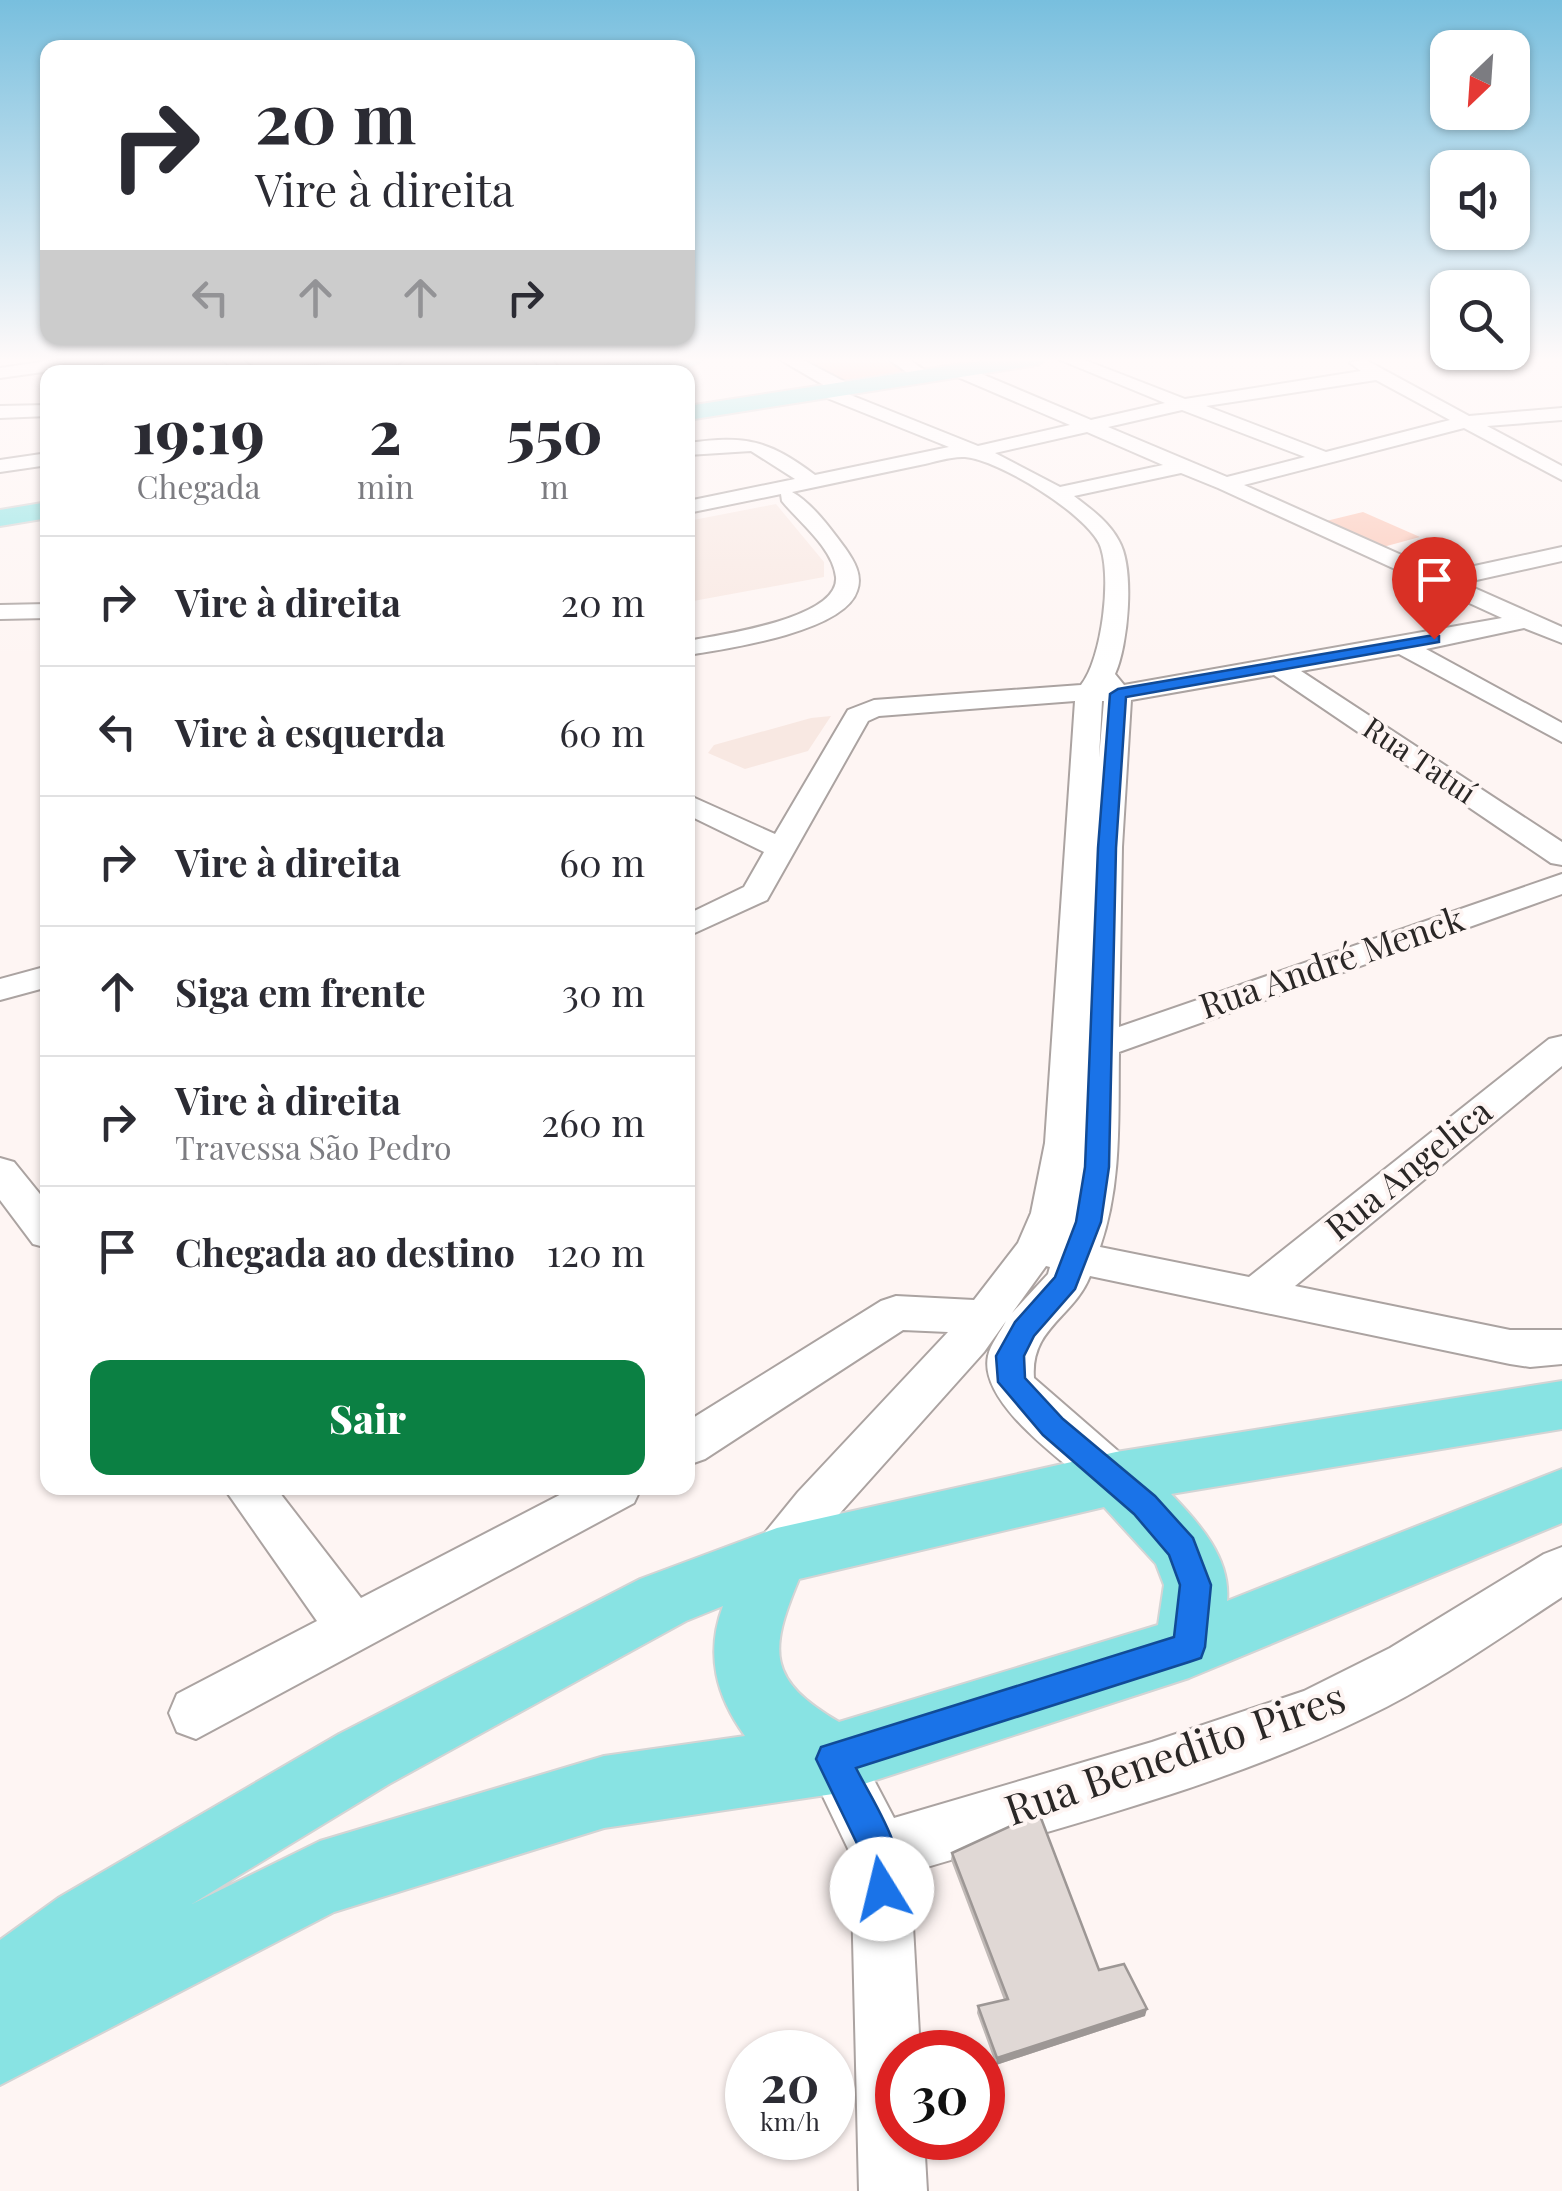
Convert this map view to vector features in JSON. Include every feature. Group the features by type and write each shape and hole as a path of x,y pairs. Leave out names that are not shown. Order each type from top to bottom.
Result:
{"main road":[{"path":"0,518 40,511"},
{"path":"0,1988 85,1925 364,1760 663,1600 777,1556 1116,1478 1560,1365"},
{"path":"1116,1478 1182,1548 1196,1585 1189,1647"},
{"path":"0,2044 320,1879 604,1792 834,1759 1189,1647 1562,1495"},
{"path":"777,1556 750,1616 743,1654 750,1684 770,1716 834,1759"}],"street":[{"path":"0,466 33,461"},
{"path":"784,461 814,483"},
{"path":"695,505 919,461"},
{"path":"777,1556 814,1507 915,1401 985,1318 1049,1266 1088,1222 1097,1167 1087,1043 1107,848 1103,688 1115,626 1111,544 1096,521 1060,492 991,461"},
{"path":"1172,461 1562,636"},
{"path":"1226,484 1312,461"},
{"path":"1538,461 1562,474"},
{"path":"1060,492 1184,466"},
{"path":"695,646 810,619 843,598 850,585 848,574 790,497"},
{"path":"1444,580 1562,554"},
{"path":"1537,560 1562,572"},
{"path":"0,612 40,611"},
{"path":"695,922 756,892 857,716 874,708 1103,688 1277,666 1403,646 1528,620"},
{"path":"1403,646 1562,734"},
{"name":"Rua Tatuí","path":"1277,666 1562,856"},
{"path":"695,807 782,849"},
{"name":"Rua André Menck","path":"1087,1043 1562,883"},
{"path":"0,990 40,978"},
{"name":"Rua Angelica","path":"1256,1294 1562,1048"},
{"path":"0,1172 40,1223"},
{"path":"1049,1266 1256,1294 1510,1347 1560,1365"},
{"path":"1049,1266 1010,1356 1012,1382 1053,1427 1116,1478"},
{"path":"695,1441 896,1313 985,1318"},
{"path":"253,1495 353,1629"},
{"path":"196,1714 604,1495"},
{"name":"Rua Benedito Pires","path":"880,1852 1315,1713 1403,1668 1562,1570"},
{"path":"834,1759 880,1852 893,2118 892,2191"}],"shaded area":[{"path":"776,504 824,562 824,577 695,601 695,520"},
{"path":"1363,512 1420,537 1383,547 1326,521"},
{"path":"831,716 808,751 745,769 708,753 714,745"}],"building":[{"path":"1039,1813 1099,1970 1124,1964 1147,2009 1005,2055 1005,2030 987,2030 978,2006 1008,1999 952,1853"}],"route":[{"path":"882,1889 880,1852 834,1759 1189,1647 1196,1585 1182,1548 1116,1478 1024,1399 1012,1382 1010,1356 1024,1329 1066,1282 1088,1222 1097,1167 1107,848 1118,694 1434,639"}]}
